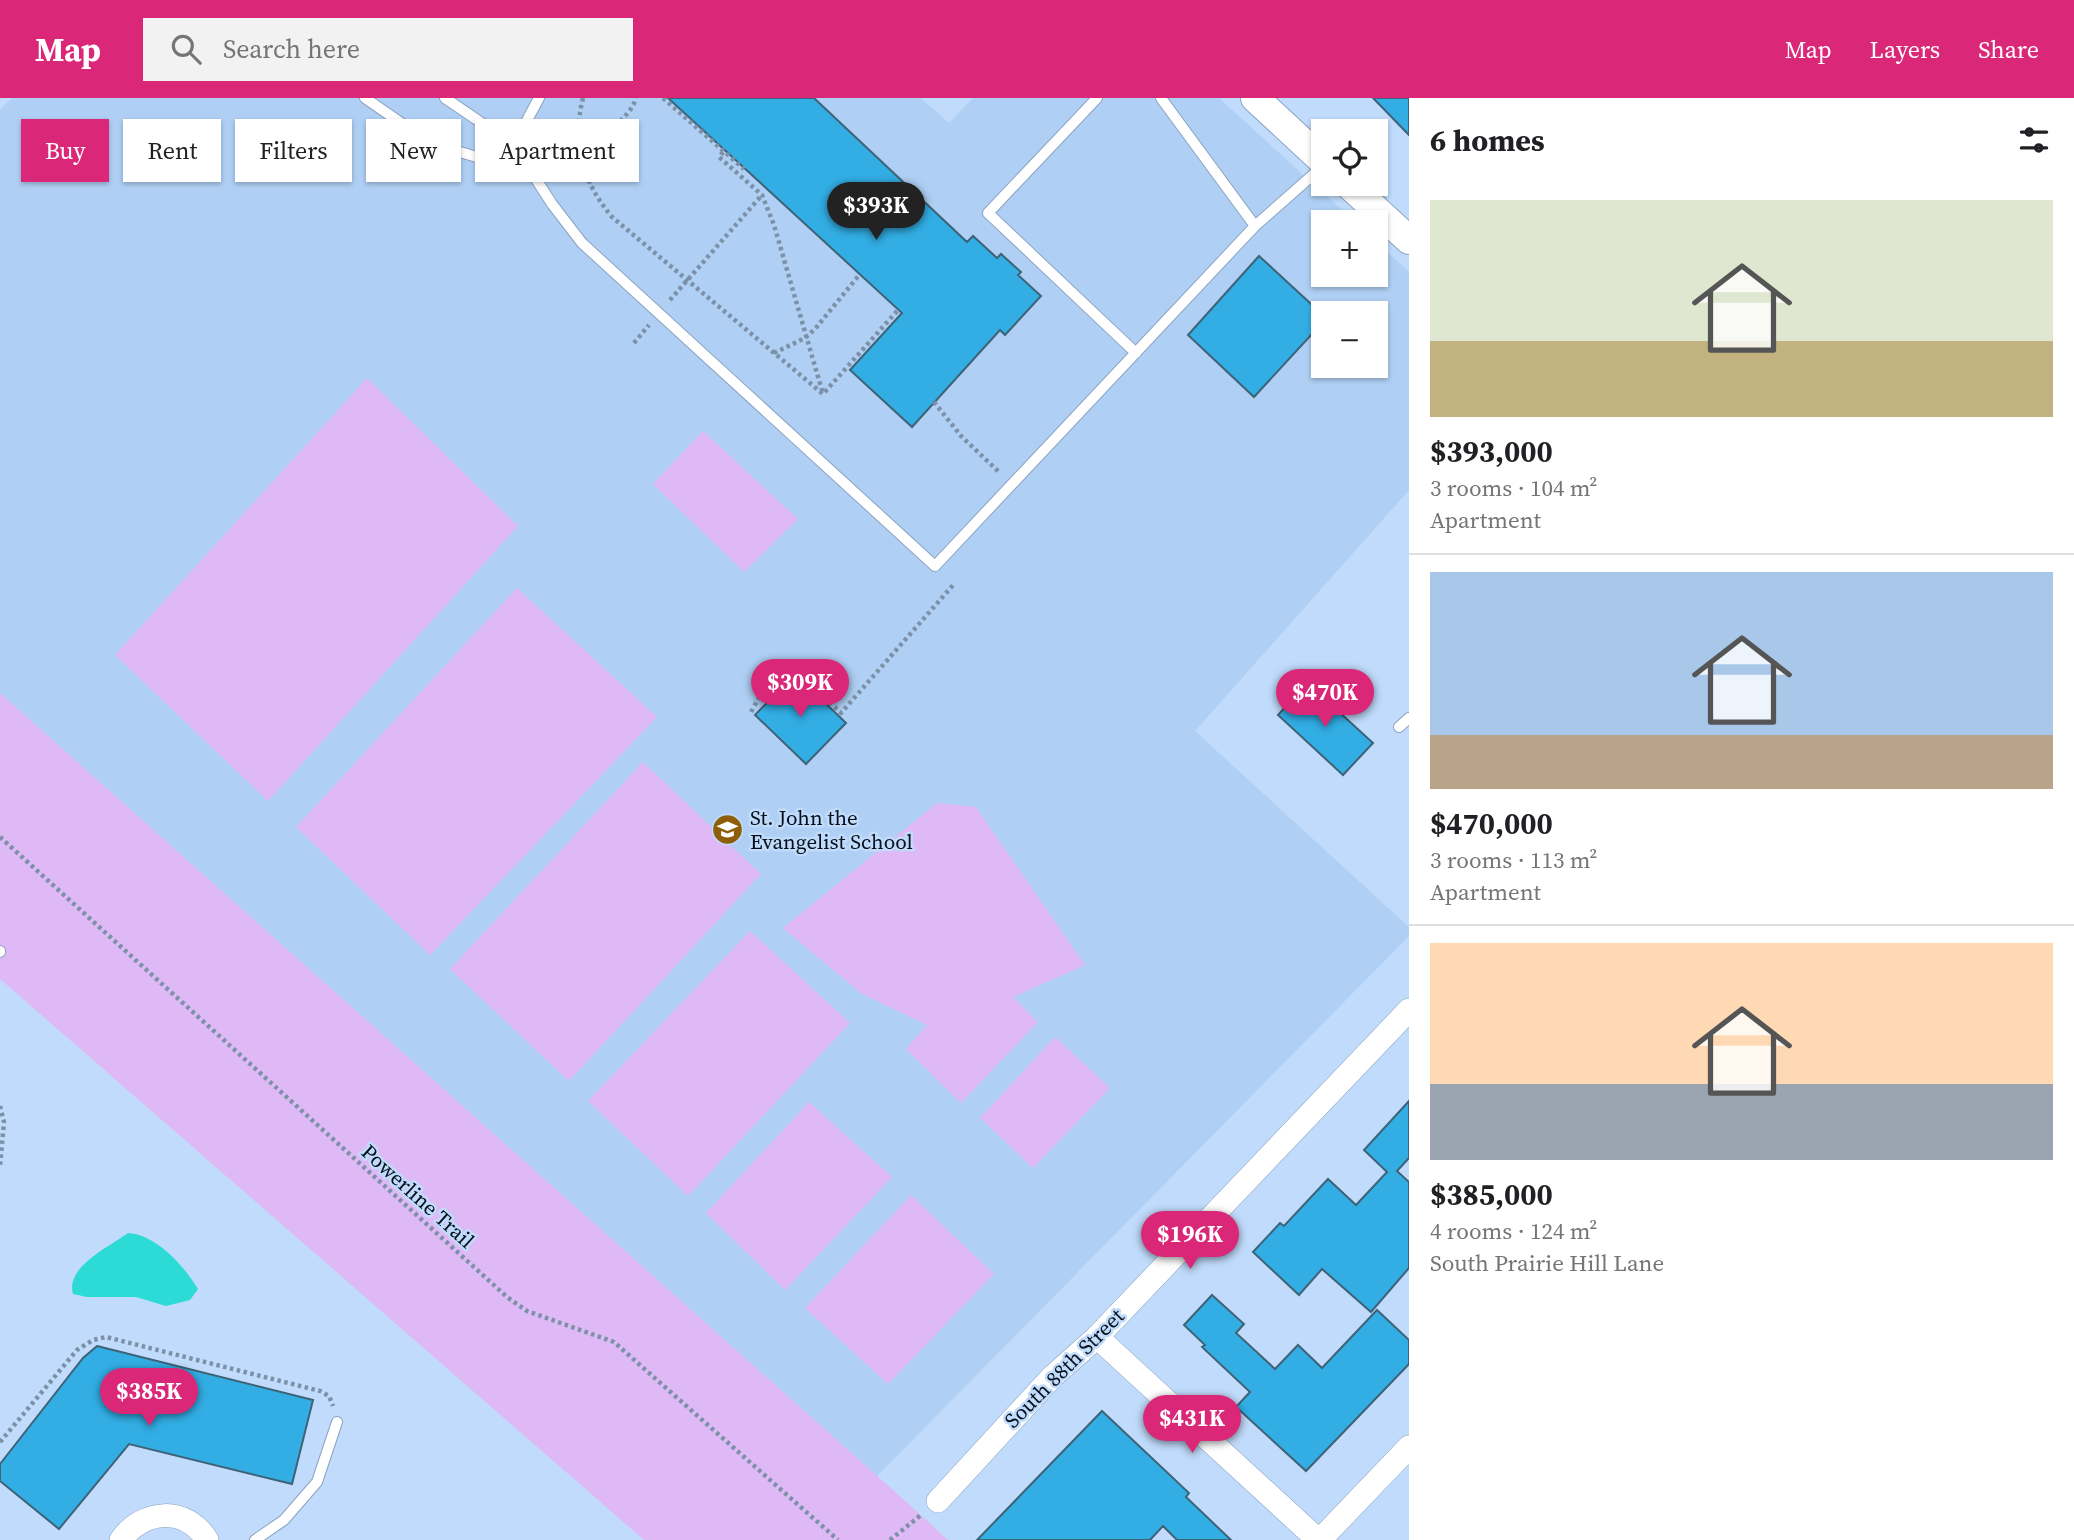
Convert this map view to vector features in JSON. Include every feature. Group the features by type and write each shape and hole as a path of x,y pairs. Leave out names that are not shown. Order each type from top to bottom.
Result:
{"street":[{"path":"1255,98 1311,150"},
{"path":"1361,196 1409,240"},
{"name":"South 88th Street","path":"938,1501 1052,1377 1097,1337 1409,1010"},
{"path":"1097,1337 1319,1540 1409,1447"},
{"path":"121,1540 142,1520 158,1515 189,1521 207,1540"}],"lane":[{"path":"365,98 430,143 475,156"},
{"path":"445,98 476,119"},
{"path":"528,119 539,98"},
{"path":"1097,98 988,213 1136,353"},
{"path":"1161,98 1255,226"},
{"path":"538,182 582,243 935,566 1255,226 1311,177"},
{"path":"1399,727 1409,718"},
{"path":"255,1540 284,1520 317,1482 337,1422"}],"path":[{"path":"583,98 578,118 583,170 594,194 612,217 823,394"},
{"path":"589,183 601,147 611,131 634,106 636,98"},
{"path":"663,98 744,169"},
{"path":"723,152 719,157 762,195 774,225 823,394"},
{"path":"687,280 762,195"},
{"path":"774,353 805,338 860,274"},
{"path":"823,394 898,310"},
{"path":"934,402 961,436 1012,484"},
{"path":"751,712 768,680 779,672 793,670 841,713 954,584"},
{"name":"Powerline Trail","path":"0,837 507,1297 527,1311 614,1342 838,1540"},
{"path":"0,1106 4,1122 0,1166"},
{"path":"0,1442 77,1350 93,1340 106,1337 320,1391 333,1402 337,1422"},
{"path":"890,1540 938,1501"}],"shaded area":[{"name":"St. John the Evangelist School","path":"12,98 921,98 949,123 973,98 1219,98 1311,182 1311,196 1326,196 1342,210 1311,210 1311,287 1388,287 1388,252 1409,272 1409,490 1195,731 1409,927 1409,936 877,1476 0,693 0,110"},
{"path":"367,378 518,526 268,801 115,655"},
{"path":"703,431 798,519 744,572 653,484"},
{"path":"517,588 657,717 430,955 296,827"},
{"path":"0,693 948,1540 644,1540 0,979"},
{"path":"643,762 761,874 569,1081 450,969"},
{"path":"937,803 976,807 1085,965 1013,997 1038,1022 961,1103 906,1049 927,1025 862,994 783,928"},
{"path":"750,931 850,1023 688,1196 588,1101"},
{"path":"1055,1037 1110,1088 1033,1168 980,1118"},
{"path":"809,1102 892,1177 785,1290 706,1213"},
{"path":"911,1195 994,1274 888,1384 805,1308"},
{"path":"128,1233 149,1239 169,1253 198,1289 190,1300 166,1306 136,1297 87,1297 73,1294 72,1284 82,1267 100,1251"}],"building":[{"path":"668,98 814,98 967,242 973,236 997,258 1001,254 1021,272 1018,275 1041,296 1005,335 1000,330 912,427 850,370 902,313"},
{"path":"1373,98 1409,98 1409,135"},
{"path":"1259,256 1311,304 1311,335 1254,397 1188,335"},
{"path":"795,674 846,723 806,764 755,715"},
{"path":"1305,685 1313,692 1315,690 1373,743 1343,775 1278,715"},
{"path":"1409,1101 1409,1158 1397,1171 1409,1182 1409,1268 1371,1312 1322,1269 1299,1295 1253,1252 1280,1223 1284,1226 1328,1179 1356,1205 1387,1172 1364,1150"},
{"path":"1212,1295 1244,1324 1236,1333 1275,1369 1298,1345 1322,1368 1377,1310 1409,1340 1409,1364 1306,1471 1236,1407 1250,1392 1202,1347 1205,1345 1184,1325"},
{"path":"97,1346 313,1400 292,1484 129,1444 59,1529 0,1481 0,1464 83,1358"},
{"path":"1102,1411 1189,1493 1186,1497 1231,1540 1177,1540 1163,1526 1150,1540 977,1540"}],"place":[{"name":"St. John the Evangelist School","path":"727,829"}]}
